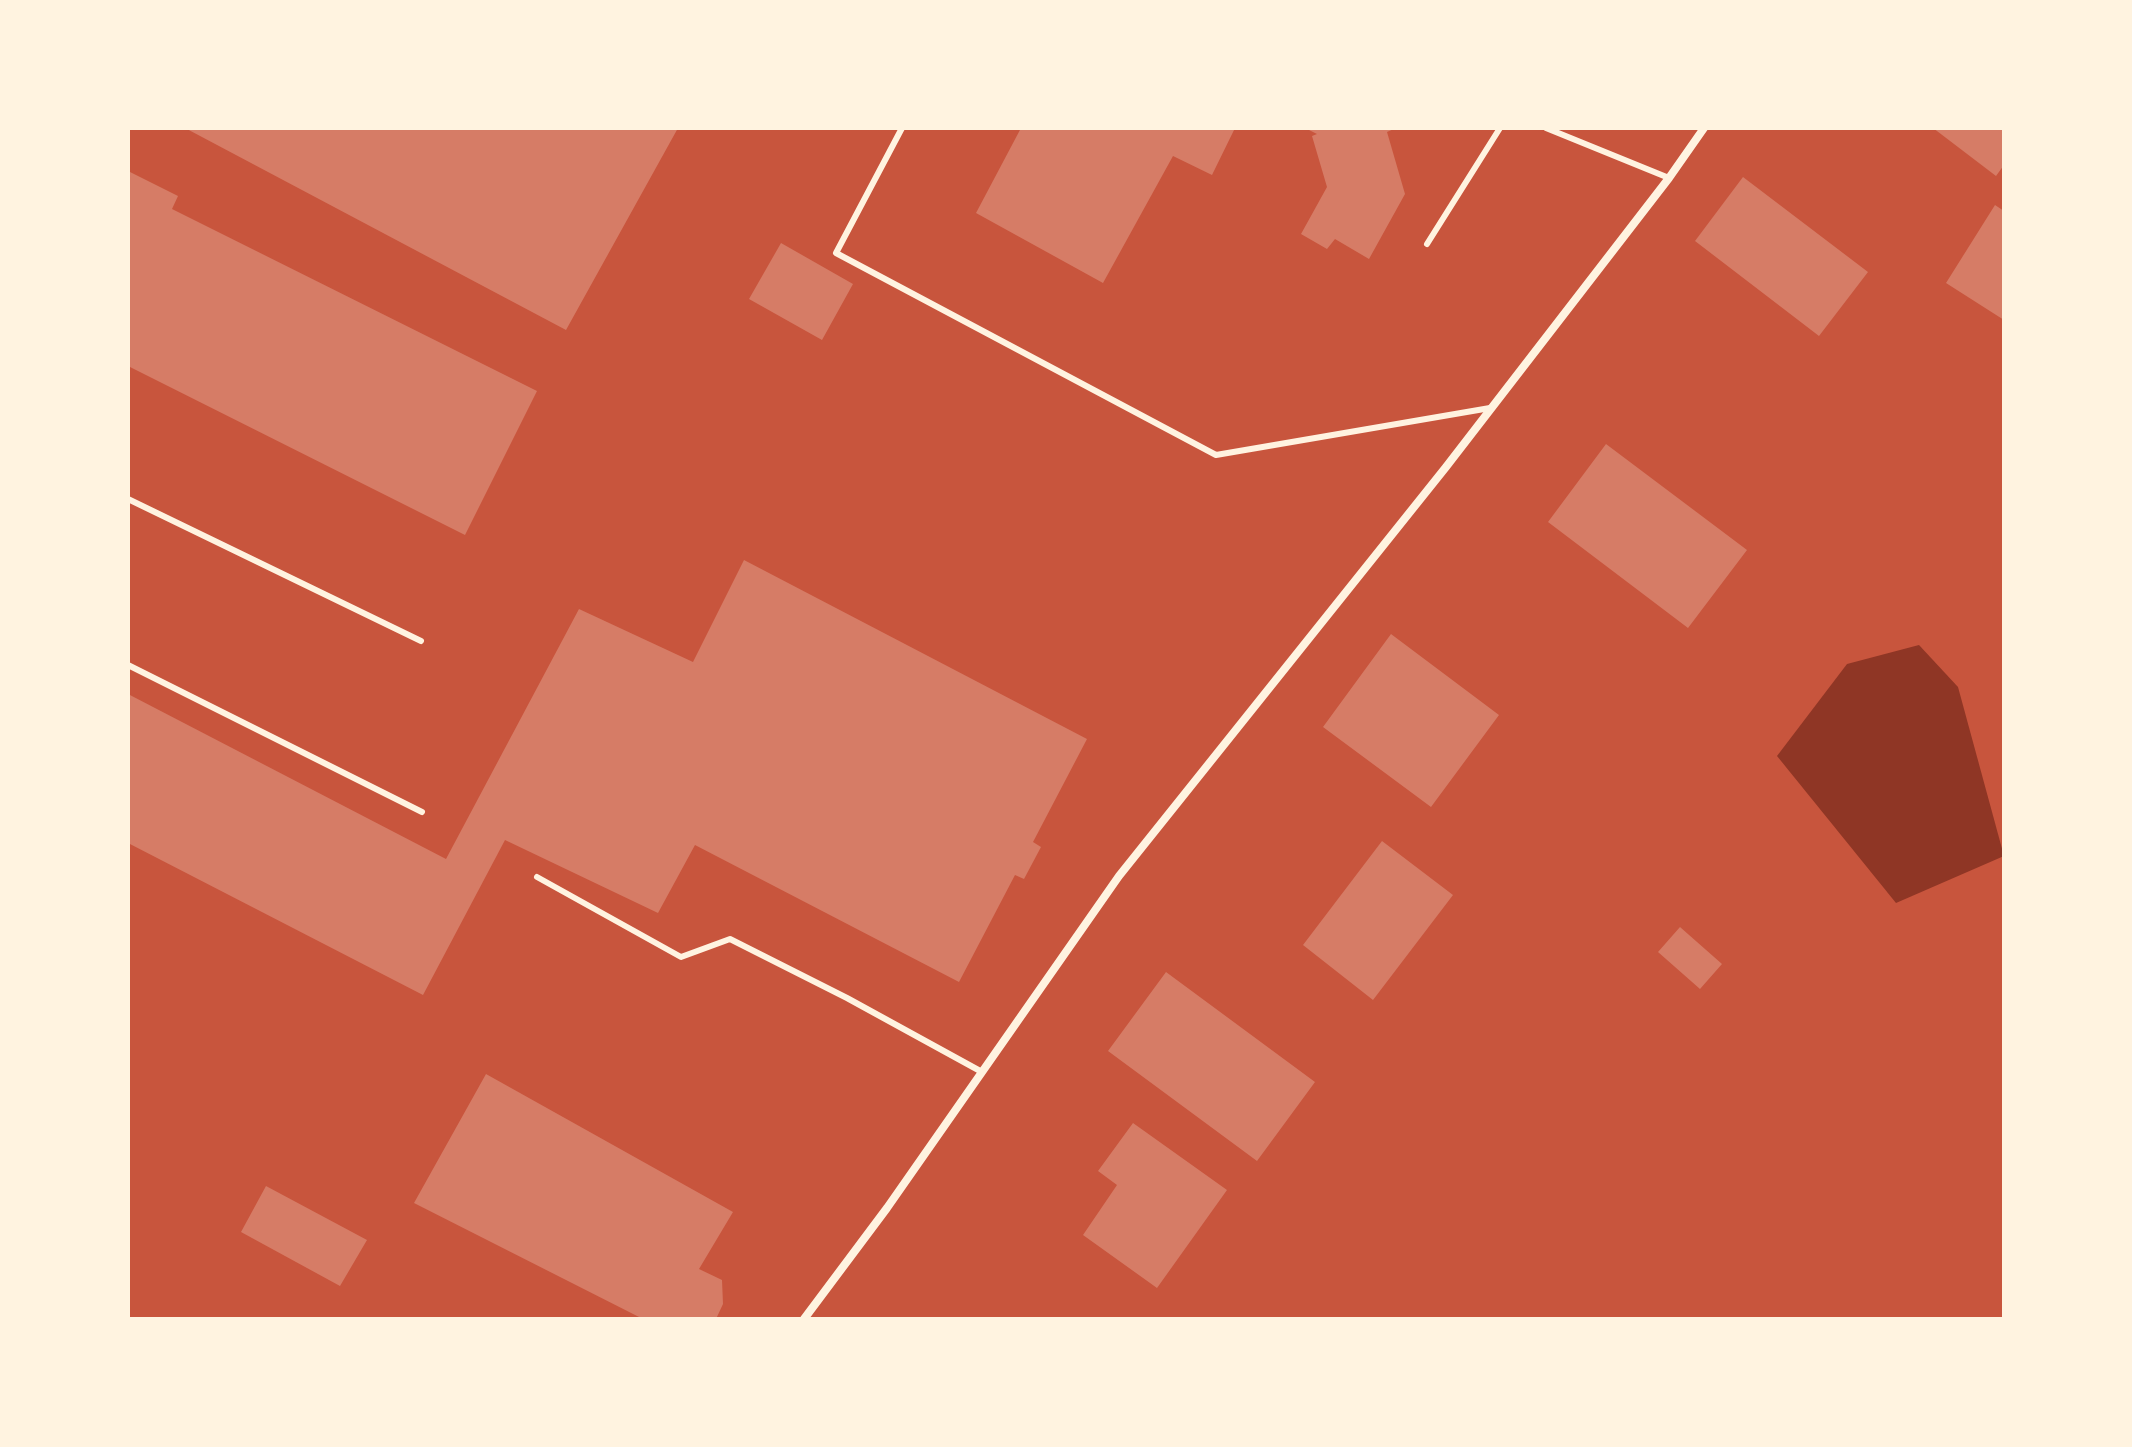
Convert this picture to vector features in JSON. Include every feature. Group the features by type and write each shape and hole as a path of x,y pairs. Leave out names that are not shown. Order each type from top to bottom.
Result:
{"street":[{"path":"804,1319 887,1208 1119,876 1446,467 1669,178 1704,128"}],"lane":[{"path":"902,128 836,253 1216,455 1490,408"},
{"path":"1427,244 1500,128"},
{"path":"1546,128 1669,178"},
{"path":"128,499 421,641"},
{"path":"128,665 422,812"},
{"path":"537,877 681,957 730,939 847,998 982,1072"}],"shaded area":[{"path":"1919,645 1958,687 2004,856 1896,903 1777,756 1847,664"}],"building":[{"path":"185,128 678,128 566,330"},
{"path":"1021,128 1235,128 1212,175 1173,156 1103,283 976,213"},
{"path":"1305,128 1396,128 1387,132 1405,194 1369,259 1335,239 1327,249 1301,234 1327,187 1312,136 1317,134"},
{"path":"1933,128 2004,128 2004,165 1996,176"},
{"path":"128,171 178,196 172,209 537,391 465,535 128,366"},
{"path":"1743,177 1868,272 1819,336 1695,241"},
{"path":"1995,205 2004,211 2004,320 1946,283"},
{"path":"781,243 853,284 822,340 749,299"},
{"path":"1606,444 1747,550 1688,628 1548,522"},
{"path":"744,560 1087,739 1033,842 1041,847 1024,879 1015,875 959,982 695,845 658,913 505,840 423,995 128,843 128,694 446,859 579,609 693,662"},
{"path":"1391,634 1499,715 1431,807 1323,727"},
{"path":"1382,841 1453,895 1373,1000 1303,945"},
{"path":"1680,927 1722,964 1700,989 1658,952"},
{"path":"1166,972 1315,1082 1257,1161 1108,1051"},
{"path":"486,1074 733,1212 699,1269 722,1280 723,1304 716,1319 643,1319 414,1203"},
{"path":"1133,1123 1227,1190 1157,1288 1083,1235 1117,1185 1098,1171"},
{"path":"266,1186 367,1240 340,1286 241,1232"}]}
